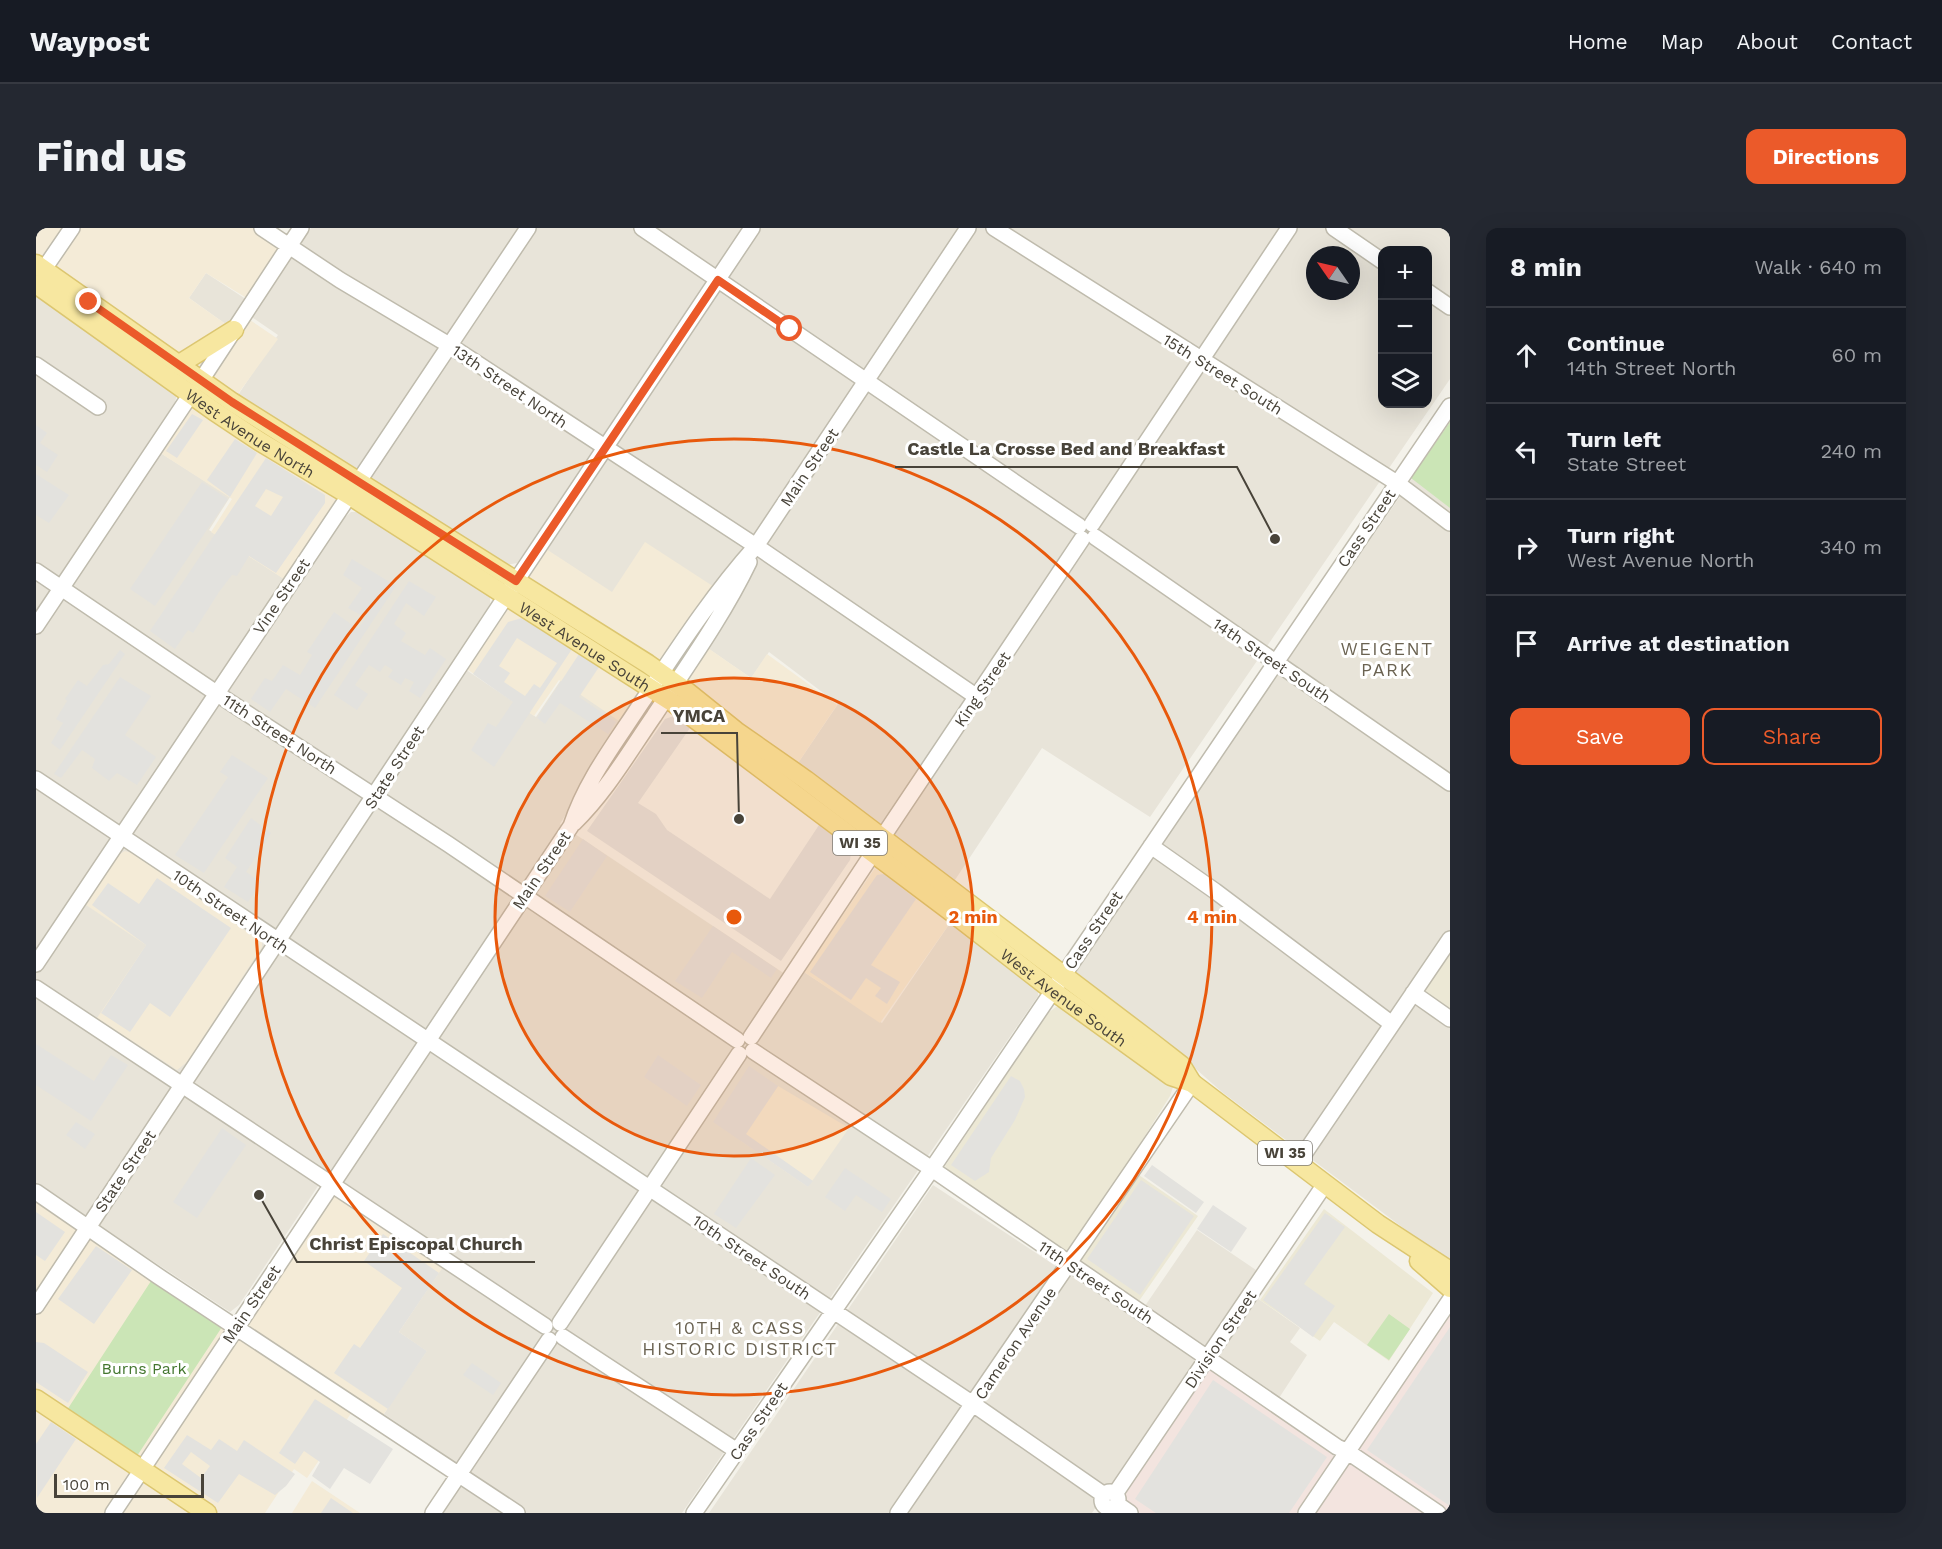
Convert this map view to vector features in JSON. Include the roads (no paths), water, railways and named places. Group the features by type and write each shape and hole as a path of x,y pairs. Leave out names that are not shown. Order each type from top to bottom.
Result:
{"main road":[{"name":"West Avenue North","path":"39,272 178,365 196,388"},
{"name":"West Avenue North","path":"39,272 196,388 663,686"},
{"path":"178,365 234,330"},
{"name":"West Avenue South","path":"663,686 878,845 1063,975 1181,1065 1192,1083"},
{"name":"West Avenue South","path":"878,845 1052,990 1171,1076 1192,1083 1378,1224 1450,1288"},
{"name":"West Avenue South","path":"1378,1224 1450,1271"},
{"path":"36,1399 207,1513"}],"street":[{"path":"39,272 72,228"},
{"name":"13th Street North","path":"262,228 340,280 449,345 756,546 977,697"},
{"path":"36,626 301,228"},
{"name":"Vine Street","path":"36,964 528,228"},
{"name":"14th Street South","path":"642,228 1450,783"},
{"name":"State Street","path":"36,1306 752,228"},
{"name":"Main Street","path":"112,1513 571,826 597,798 663,686 739,582 756,546 968,228"},
{"name":"15th Street South","path":"994,228 1397,483 1450,523"},
{"name":"King Street","path":"433,1513 1289,228"},
{"path":"1334,228 1378,258"},
{"path":"1432,295 1450,307"},
{"path":"36,366 98,407"},
{"name":"Cass Street","path":"694,1513 932,1169 1450,406"},
{"name":"11th Street North","path":"36,571 524,896"},
{"name":"10th Street North","path":"36,779 276,942 428,1040"},
{"path":"1151,846 1215,891 1392,1024"},
{"name":"11th Street South","path":"524,896 932,1169 1337,1447 1348,1452 1438,1513"},
{"path":"1298,1163 1450,939"},
{"path":"36,988 737,1451"},
{"path":"1413,993 1450,1019"},
{"name":"10th Street South","path":"428,1040 973,1404 1109,1503 1130,1513"},
{"name":"Cameron Avenue","path":"898,1513 1192,1083"},
{"name":"Division Street","path":"1109,1503 1326,1184"},
{"path":"36,1192 158,1276 517,1513"},
{"path":"1306,1513 1450,1300"}],"place":[{"name":"Castle La Crosse Bed and Breakfast","path":"1275,539"},
{"name":"YMCA","path":"739,819"},
{"name":"Christ Episcopal Church","path":"259,1195"}],"district":[{"name":"WEIGENT PARK","path":"1387,659"},
{"name":"10TH & CASS HISTORIC DISTRICT","path":"740,1338"}],"park label":[{"name":"Burns Park","path":"144,1368"}]}
